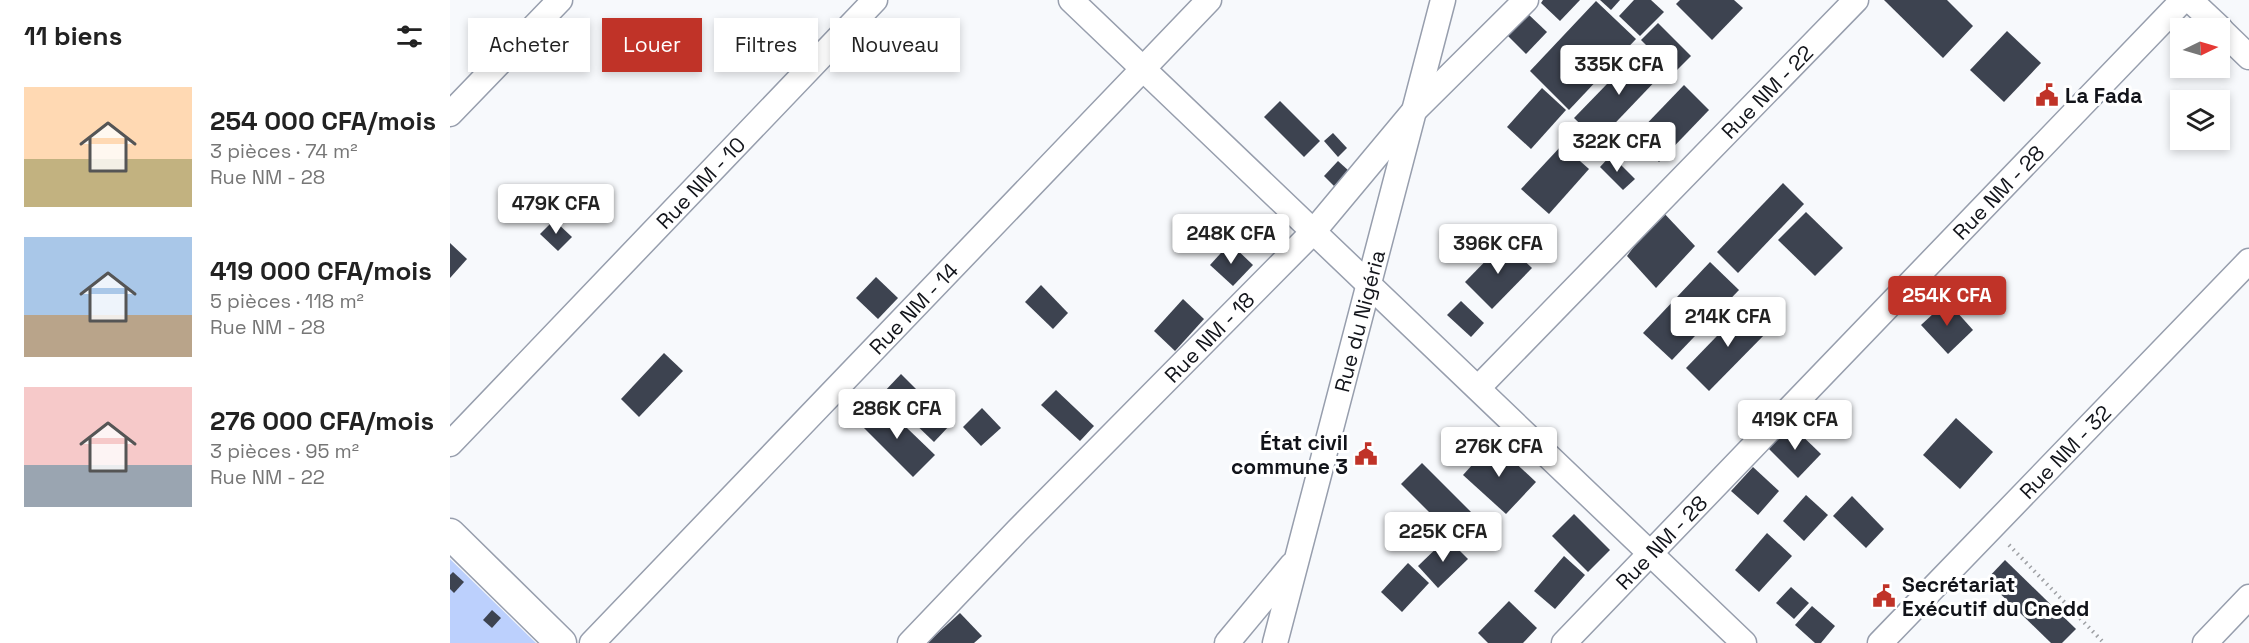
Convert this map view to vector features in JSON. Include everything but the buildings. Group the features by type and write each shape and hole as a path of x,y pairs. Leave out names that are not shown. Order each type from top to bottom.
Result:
{"street":[{"path":"450,114 560,0"},
{"name":"Rue NM - 10","path":"450,444 876,0"},
{"path":"1071,0 1744,643"},
{"name":"Rue NM - 14","path":"592,643 1209,0"},
{"name":"Rue du Nigéria","path":"1275,643 1443,0"},
{"name":"Rue NM - 18","path":"910,643 1017,531 1313,232 1414,111 1526,0"},
{"name":"Rue NM - 22","path":"1478,388 1856,0"},
{"name":"Rue NM - 28","path":"1564,643 2183,0"},
{"path":"2190,0 2209,18"},
{"path":"2230,39 2249,57"},
{"name":"Rue NM - 32","path":"1880,643 2249,261"},
{"path":"450,534 561,643"},
{"path":"1227,643 1297,558"},
{"path":"2205,643 2249,597"}],"path":[{"path":"1992,527 2104,643"}],"shaded area":[{"path":"450,559 536,643 450,643"}],"place":[{"name":"La Fada","path":"2047,95"},
{"name":"État civil commune 3","path":"1366,454"},
{"name":"Secrétariat Exécutif du Cnedd","path":"1884,596"}]}
